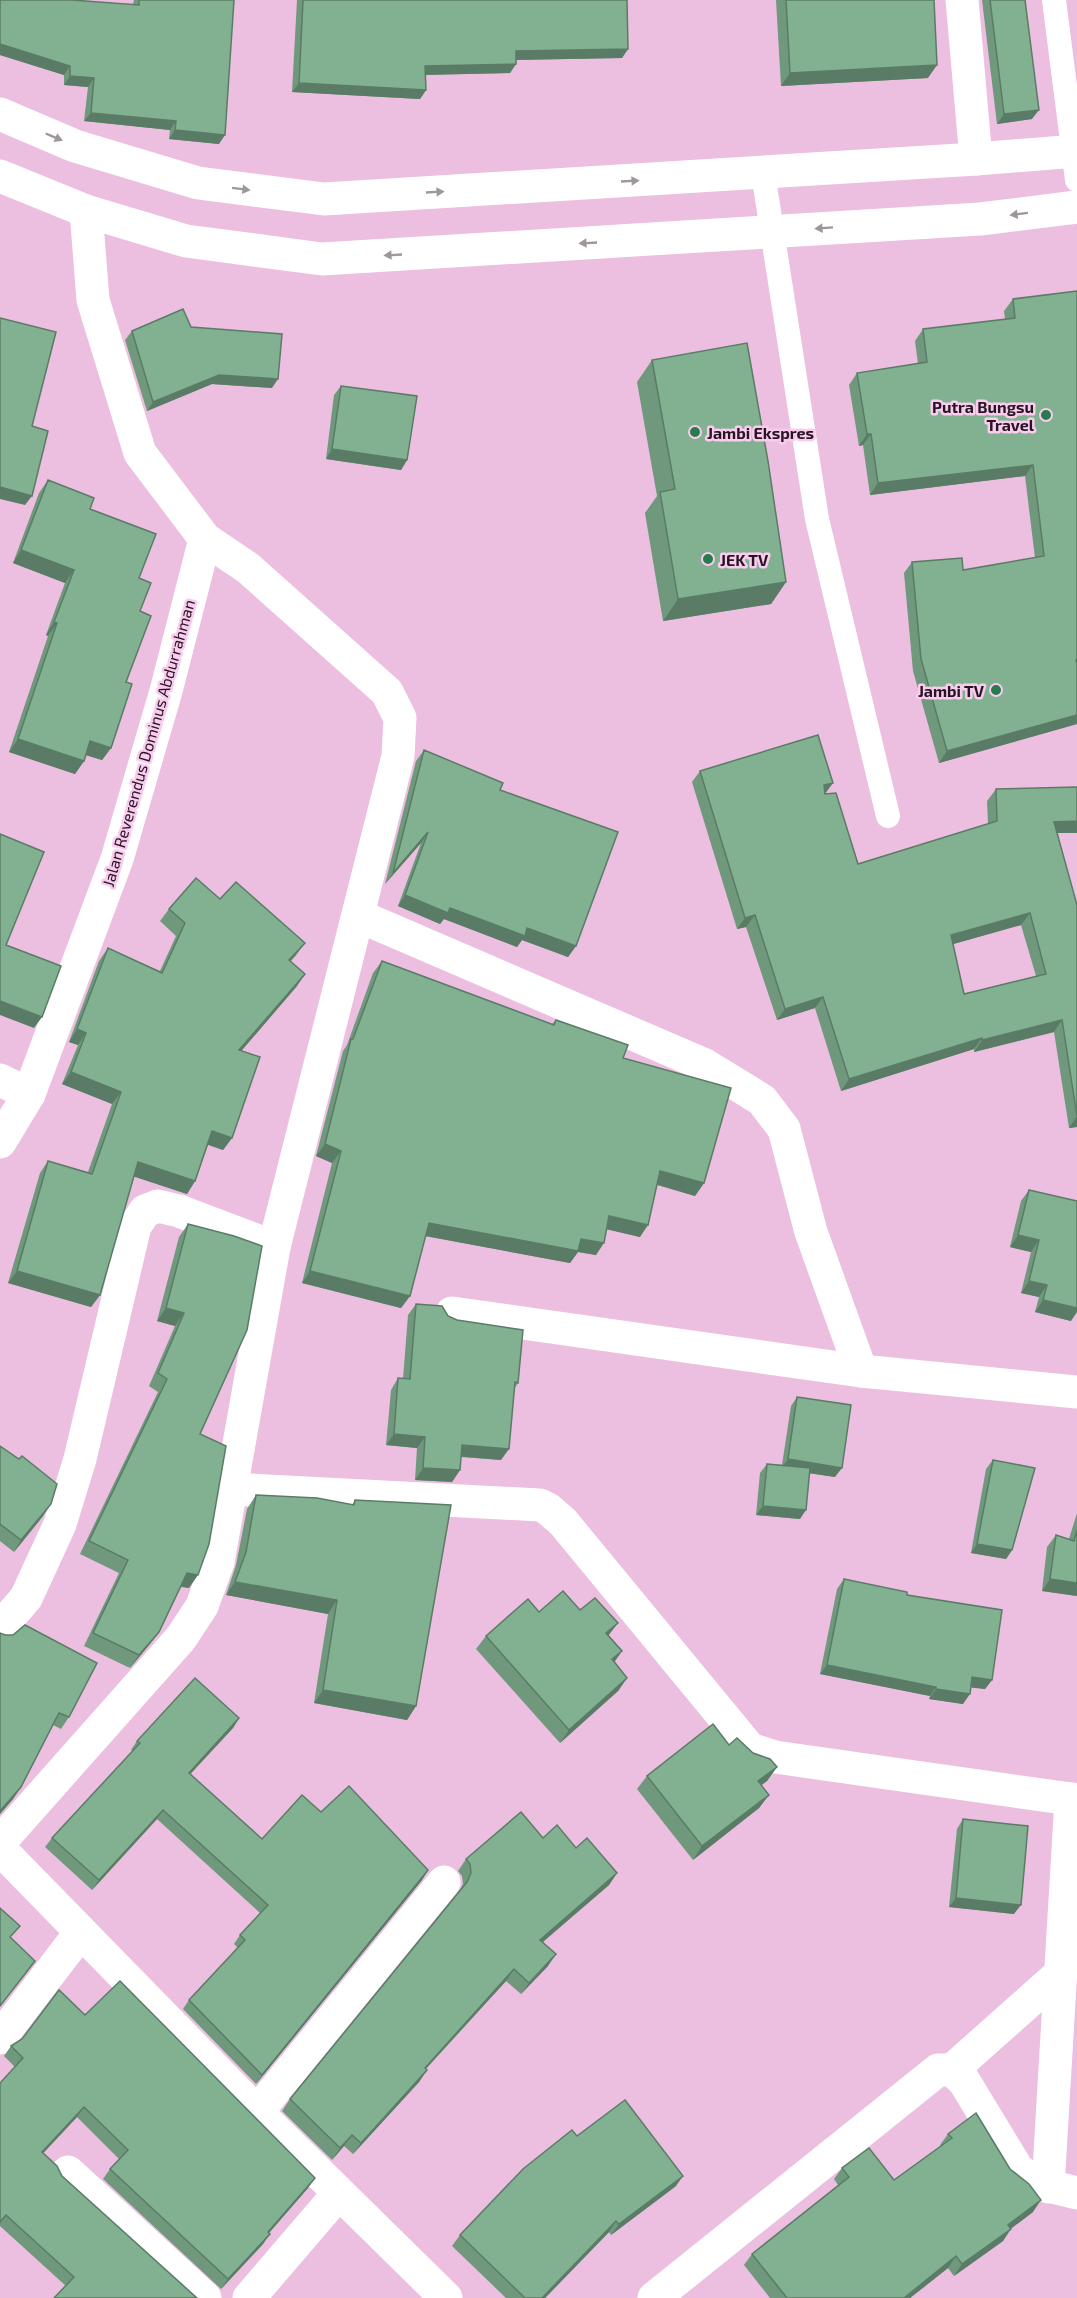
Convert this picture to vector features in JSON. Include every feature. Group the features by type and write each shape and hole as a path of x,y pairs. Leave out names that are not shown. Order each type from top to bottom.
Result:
{"street":[{"path":"962,0 975,159"},
{"path":"0,114 75,146 198,183 324,199 975,159 1076,161"},
{"path":"0,176 86,211 186,242 322,259 980,219 1077,207"},
{"path":"0,1842 181,1638 202,1606 218,1562 274,1247 398,756 399,718 387,692 248,568 206,539 140,453 93,300 86,211"},
{"name":"Jalan Reverendus Dominus Abdurrahman","path":"0,1142 29,1094 117,859 166,691 206,539"},
{"path":"358,916 694,1060 762,1100 784,1129 811,1232 861,1371"},
{"path":"0,1080 29,1094"},
{"path":"0,1628 26,1598 60,1524 80,1459 135,1226 145,1211 158,1206 179,1211 274,1247"},
{"path":"452,1313 861,1371 1077,1392"},
{"path":"231,1489 540,1506 548,1509 563,1522 750,1749 775,1757 1074,1800 1061,1973 1062,2190 1036,2183 1018,2170 964,2081 952,2070"},
{"path":"0,1849 257,2112 446,2298"},
{"path":"257,2112 444,1882"},
{"path":"0,2038 81,1932"},
{"path":"654,2298 921,2083 938,2070 952,2070 1061,1973"},
{"path":"68,2172 205,2298"},
{"path":"249,2298 339,2193"}],"lane":[{"path":"1054,0 1076,161"},
{"path":"763,173 770,232 817,519 888,816"}],"building":[{"path":"0,0 72,0 139,5 139,0 234,0 225,135 175,130 176,121 91,113 94,78 70,76 70,66 0,44"},
{"path":"303,0 627,0 628,49 516,51 516,64 425,66 426,90 299,83"},
{"path":"786,0 934,0 937,65 790,73"},
{"path":"990,0 1025,0 1039,110 1004,114"},
{"path":"1077,291 1077,715 947,751 921,659 912,562 962,558 963,570 1044,556 1033,465 878,483 871,434 867,434 857,373 927,362 923,329 1015,318 1013,299"},
{"path":"183,309 191,327 282,334 278,379 219,375 153,402 132,331"},
{"path":"0,318 56,332 32,426 48,431 32,496 0,487"},
{"path":"747,343 786,582 678,599 660,492 675,489 652,360"},
{"path":"341,386 417,396 407,460 332,449"},
{"path":"48,480 94,498 90,509 156,534 139,578 151,583 140,611 151,616 126,682 132,684 111,748 90,741 84,761 18,739 57,623 54,622 74,570 21,550"},
{"path":"818,735 833,783 824,785 825,794 836,793 858,864 997,821 996,789 1077,787 1077,821 1054,822 1077,905 1077,1116 1062,1020 982,1040 982,1038 849,1079 823,997 785,1009 755,915 745,918 700,771","holes":["1030,913 1046,974 964,994 951,935"]},
{"path":"424,750 503,783 500,790 618,832 576,946 527,928 525,936 450,908 448,913 405,895 428,832 393,873"},
{"path":"0,834 44,852 6,945 61,966 42,1017 0,1001"},
{"path":"196,878 220,899 236,882 305,943 289,960 305,974 239,1050 260,1057 232,1138 212,1131 195,1181 138,1162 100,1295 17,1271 48,1161 92,1174 121,1092 71,1072 86,1033 77,1029 108,948 162,973 185,923 169,909"},
{"path":"382,961 554,1025 556,1020 628,1045 623,1058 731,1088 704,1183 660,1171 648,1225 609,1216 604,1243 581,1239 578,1251 429,1223 410,1296 310,1271 341,1151 325,1144 351,1039 353,1039"},
{"path":"1029,1190 1077,1201 1077,1308 1043,1300 1047,1285 1029,1281 1039,1240 1018,1235"},
{"path":"188,1224 262,1246 247,1330 200,1434 226,1446 209,1544 198,1575 187,1573 159,1632 139,1655 93,1633 128,1560 89,1541 167,1379 158,1373 184,1313 166,1308"},
{"path":"416,1304 442,1306 448,1316 457,1320 523,1330 518,1383 515,1382 509,1449 462,1445 460,1470 423,1468 425,1437 394,1434 398,1378 410,1379"},
{"path":"797,1397 851,1405 842,1468 788,1459"},
{"path":"0,1446 19,1459 22,1456 57,1484 51,1504 21,1540 0,1524"},
{"path":"993,1460 1035,1468 1012,1550 977,1544"},
{"path":"767,1464 810,1468 806,1510 763,1506"},
{"path":"256,1495 317,1498 354,1505 355,1500 451,1505 416,1706 323,1690 337,1600 235,1582 246,1552"},
{"path":"1077,1530 1077,1583 1050,1579 1056,1535 1074,1541"},
{"path":"844,1579 907,1592 907,1595 1002,1610 992,1680 972,1677 970,1694 936,1689 936,1687 827,1665"},
{"path":"563,1591 580,1610 595,1598 618,1623 606,1633 622,1651 612,1659 627,1678 569,1730 486,1636 528,1599 539,1612"},
{"path":"25,1625 97,1663 69,1717 59,1713 21,1787 0,1811 0,1633 13,1635"},
{"path":"195,1678 239,1718 189,1773 262,1839 302,1795 321,1812 349,1786 428,1870 262,2075 189,2000 245,1940 240,1935 268,1905 163,1810 99,1880 52,1838 140,1743 137,1741"},
{"path":"713,1724 729,1745 737,1738 753,1753 770,1759 777,1767 758,1781 769,1795 702,1846 647,1776"},
{"path":"521,1812 543,1838 557,1825 576,1848 587,1838 617,1873 540,1940 556,1954 529,1983 514,1969 361,2143 352,2135 340,2148 290,2099 467,1882 471,1873 470,1864 466,1859"},
{"path":"963,1819 1028,1826 1021,1905 956,1898"},
{"path":"0,1908 20,1926 10,1937 35,1961 0,2006"},
{"path":"120,1981 315,2178 268,2232 270,2234 228,2279 110,2169 128,2150 84,2107 42,2152 57,2166 62,2176 197,2298 54,2298 74,2277 6,2215 0,2222 0,2083 23,2058 11,2046 22,2039 59,1990 85,2015"},
{"path":"625,2100 683,2176 619,2224 616,2221 542,2298 525,2298 460,2235 523,2169 572,2130 577,2136"},
{"path":"976,2113 1010,2169 1029,2184 1041,2200 1008,2225 1011,2229 962,2264 956,2256 904,2298 787,2298 752,2254 849,2177 842,2168 869,2148 894,2180 952,2138 948,2134"}],"place":[{"name":"Putra Bungsu Travel","path":"1046,415"},
{"name":"Jambi Ekspres","path":"695,432"},
{"name":"JEK TV","path":"708,559"},
{"name":"Jambi TV","path":"996,690"}]}
